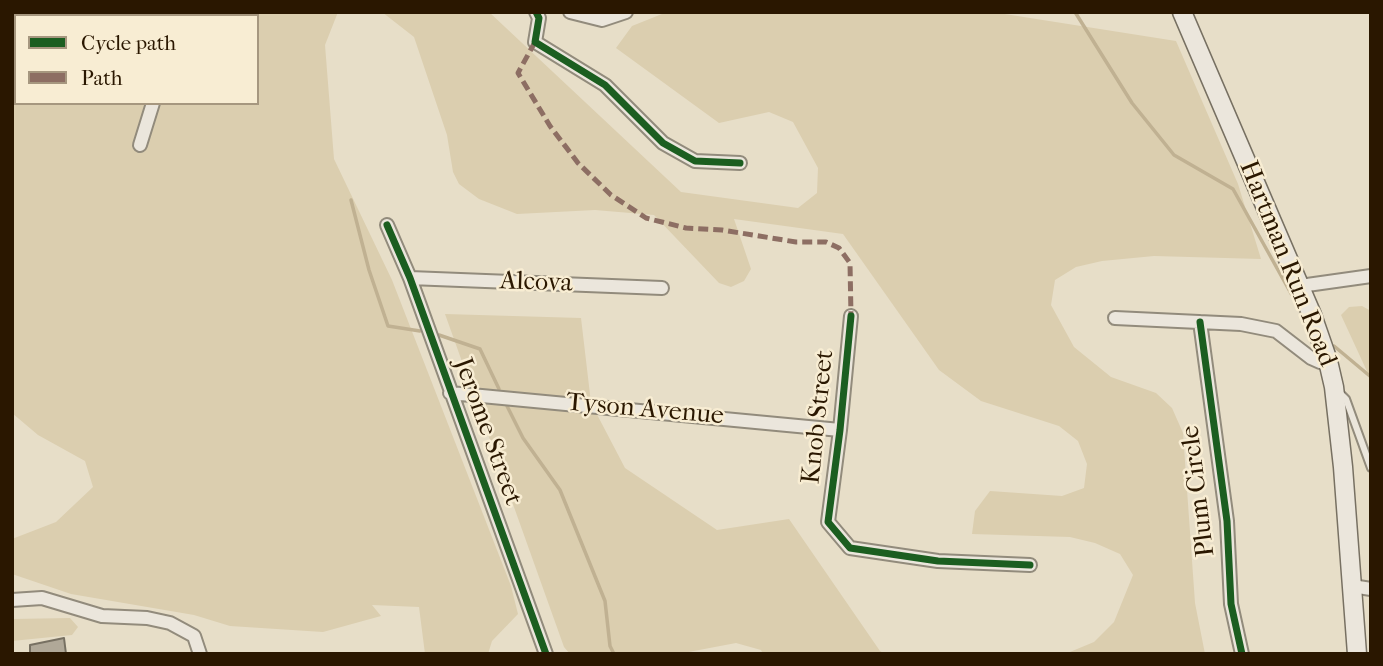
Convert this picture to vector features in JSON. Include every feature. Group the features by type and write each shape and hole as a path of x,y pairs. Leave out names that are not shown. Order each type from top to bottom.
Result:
{"main road":[{"name":"Hartman Run Road","path":"1182,12 1300,286 1328,361 1334,387 1357,654"}],"street":[{"path":"536,12 539,18 535,43 605,85 663,143 695,160 740,163"},
{"path":"570,12 602,20 626,12"},
{"path":"140,145 152,105"},
{"name":"Jerome Street","path":"387,225 410,278 546,654"},
{"path":"1300,286 1371,276"},
{"name":"Alcova","path":"410,278 662,288"},
{"name":"Knob Street","path":"850,316 840,430 828,522 850,548 939,561 1030,565"},
{"path":"1115,318 1241,324 1276,331 1298,350 1320,362 1328,361"},
{"name":"Plum Circle","path":"1200,322 1227,521 1231,604 1242,654"},
{"name":"Tyson Avenue","path":"450,393 840,430"},
{"path":"1352,586 1371,589"},
{"path":"12,600 42,597 102,617 147,618 170,623 194,636 200,654"}],"lane":[{"path":"1334,387 1346,399 1371,468"}],"shaded area":[{"path":"338,12 325,45 334,159 392,280 511,586 518,614 492,641 488,654 425,654 419,607 372,605 381,616 323,632 230,626 194,615 71,594 12,574 12,539 56,522 93,487 85,461 38,435 12,413 12,87 14,105 259,105 259,14 88,14"},
{"path":"382,12 489,12 681,192 798,208 817,193 818,168 793,122 769,112 719,123 616,48 632,26 667,12 992,12 1176,41 1238,184 1261,259 1154,256 1102,261 1076,267 1055,280 1051,305 1074,347 1111,377 1156,393 1172,408 1183,433 1195,603 1205,654 1065,654 1094,642 1114,622 1133,575 1120,554 1095,543 1070,537 972,534 975,511 990,491 1062,496 1084,488 1087,464 1078,441 1059,426 981,401 939,370 843,234 734,219 751,269 744,281 731,287 719,283 654,215 595,210 517,214 479,199 459,184 453,172 447,135 414,37"},
{"path":"1362,306 1371,311 1371,380 1341,315 1349,307"},
{"path":"445,314 581,318 591,403 625,468 717,530 789,519 880,651 885,654 763,654 761,650 736,643 678,654 570,654 564,647"},
{"path":"70,618 78,627 72,635 12,641 12,619"}],"building":[{"path":"64,638 66,654 30,654 30,645"}],"waterway":[{"path":"1075,12 1132,103 1174,155 1233,189 1308,324"},
{"path":"351,200 369,270 388,326 420,331"},
{"path":"439,335 480,349 499,389"},
{"path":"1334,346 1371,377"},
{"path":"507,406 523,438 560,490 605,601 610,646 614,654"}],"marked path":[{"path":"535,42 518,73 550,126 578,163 611,195 646,218 686,228 722,230 796,242 826,242 839,248 850,263 851,316"}],"cycle path":[{"path":"536,12 539,18 535,42 605,85 663,143 695,161 740,163"},
{"path":"387,225 410,278 546,654"},
{"path":"851,316 828,522 850,548 938,561 1030,565"},
{"path":"1200,322 1227,521 1231,604 1242,654"}]}
